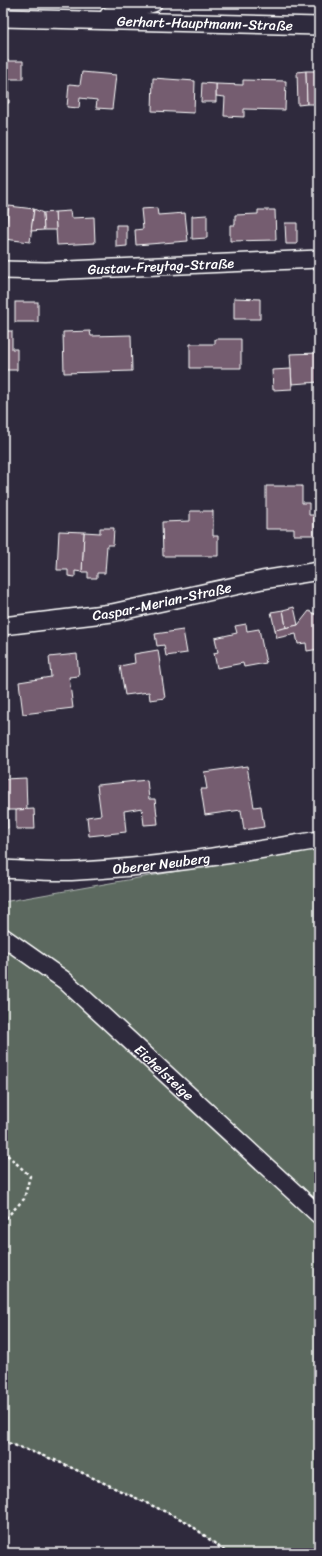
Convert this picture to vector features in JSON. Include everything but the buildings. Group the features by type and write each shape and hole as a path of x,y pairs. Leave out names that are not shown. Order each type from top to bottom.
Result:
{"street":[{"name":"Gerhart-Hauptmann-Straße","path":"92,20 153,3"},
{"name":"Gerhart-Hauptmann-Straße","path":"3,18 319,26"},
{"name":"Gustav-Freytag-Straße","path":"3,270 46,271 319,259"},
{"name":"Caspar-Merian-Straße","path":"3,626 112,613 262,580 319,571"},
{"name":"Oberer Neuberg","path":"3,869 77,872 219,856 319,840"},
{"name":"Eichelsteige","path":"3,937 64,980 319,1215"}],"path":[{"path":"3,1151 30,1176 24,1200 3,1221"},
{"path":"3,1441 57,1461 187,1522 227,1553"}],"green space":[{"path":"319,846 319,1553 227,1553 187,1522 57,1461 3,1441 3,902"}]}
